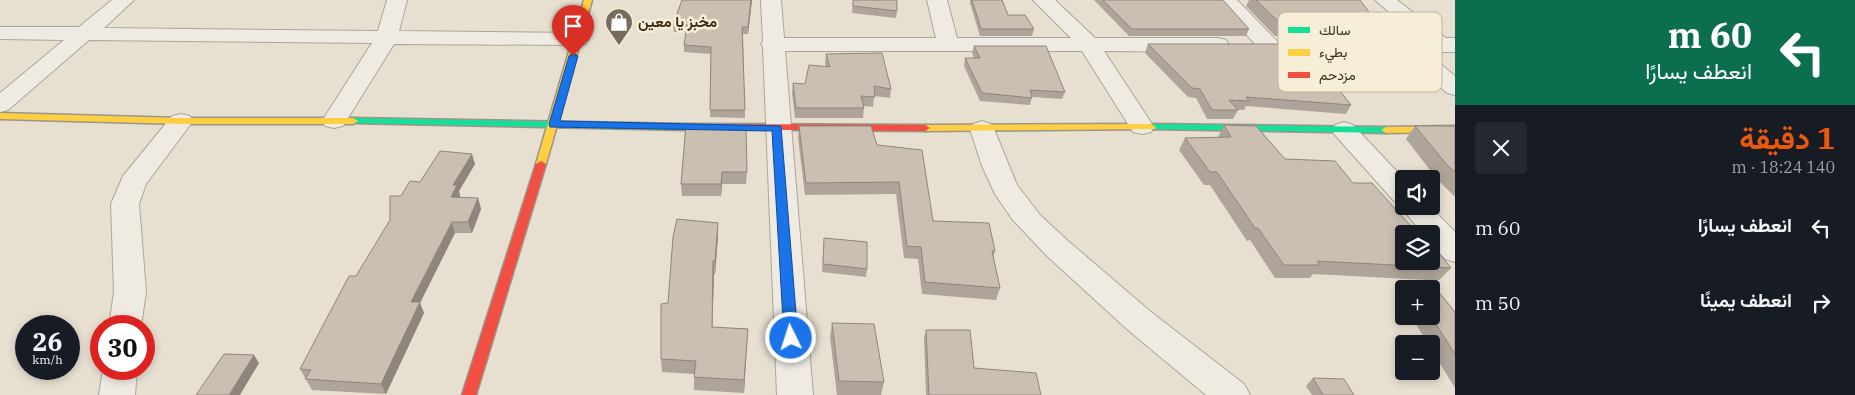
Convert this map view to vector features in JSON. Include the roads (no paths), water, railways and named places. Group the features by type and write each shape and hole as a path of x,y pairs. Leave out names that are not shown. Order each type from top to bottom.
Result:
{"street":[{"path":"0,104 124,0"},
{"path":"334,121 386,38 397,11 397,0"},
{"path":"469,395 554,124 588,0"},
{"path":"770,0 795,395"},
{"path":"937,0 948,43"},
{"path":"1043,0 1088,43 1142,126"},
{"path":"772,44 1088,43 1278,45 1226,0"},
{"path":"1385,0 1402,12"},
{"path":"0,32 578,39"},
{"path":"1442,77 1455,88"},
{"path":"0,116 181,121 334,121 777,128 982,129 1142,126 1344,130 1455,129"},
{"path":"127,315 130,292 125,204 133,182 181,121"},
{"path":"982,129 1002,182 1013,201 1034,226 1141,324 1187,362 1232,395"},
{"path":"1344,130 1395,185"},
{"path":"1422,215 1455,251"},
{"path":"117,395 119,380"}],"place":[{"name":"مخبز يا معين","path":"619,46"}]}
